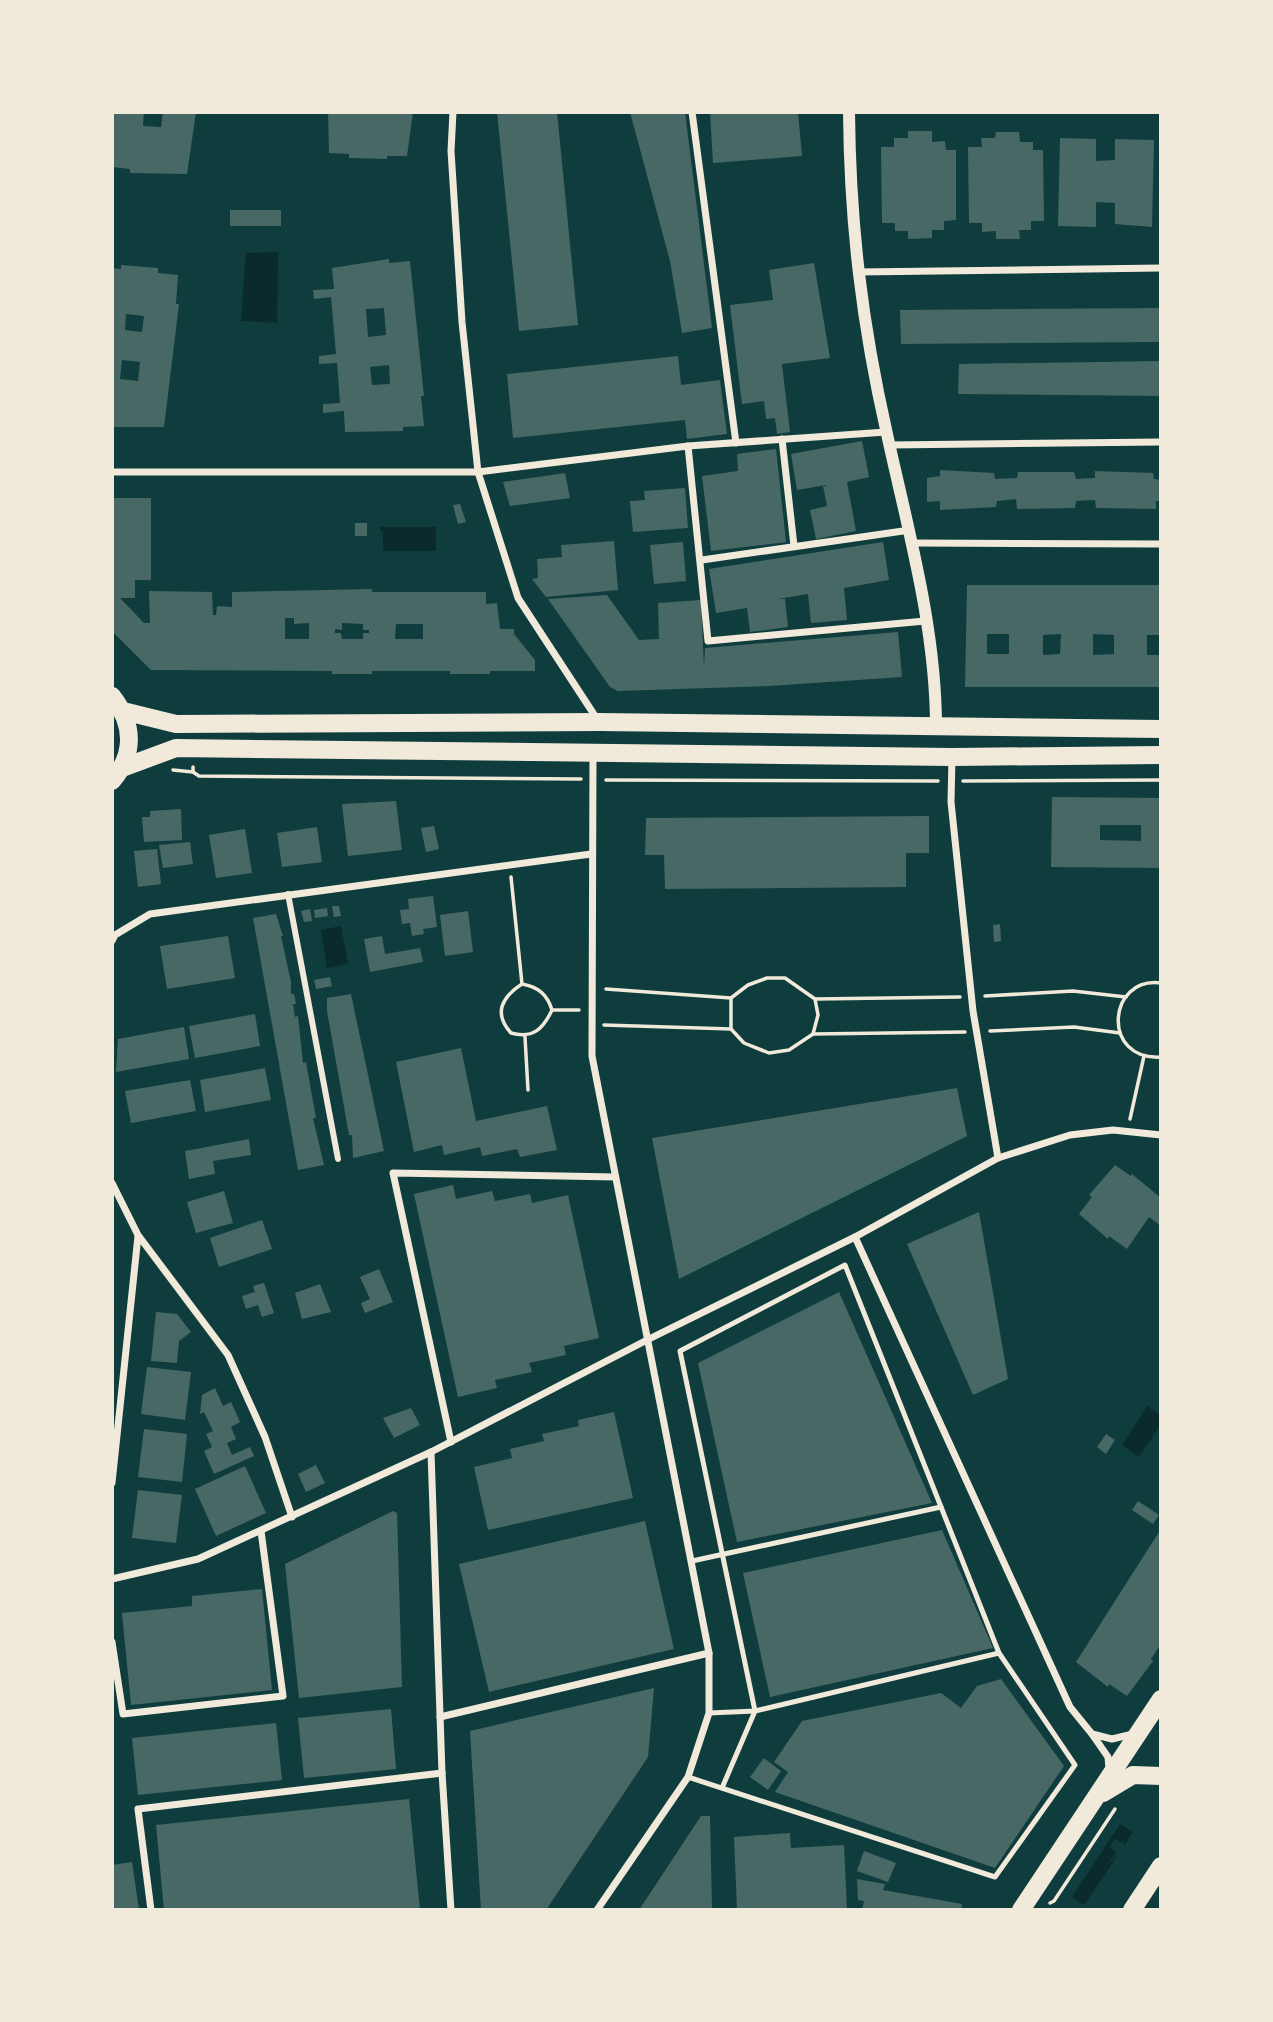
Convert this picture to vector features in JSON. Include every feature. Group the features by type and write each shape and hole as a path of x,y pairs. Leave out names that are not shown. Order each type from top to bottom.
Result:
{"main road":[{"path":"118,704 176,724 600,722 1161,729"},
{"path":"117,775 129,749 130,730 118,704"},
{"path":"117,775 176,748 952,757 1161,755"},
{"path":"1021,1910 1161,1699"},
{"path":"1097,1798 1133,1775 1161,1776"},
{"path":"1132,1910 1161,1866"}],"street":[{"path":"453,112 451,151 462,322 478,472 518,598 600,722"},
{"path":"692,112 736,443"},
{"path":"849,112 849,187 856,272 886,432 913,543 936,695 936,727"},
{"path":"856,272 1161,268"},
{"path":"112,472 478,472 688,446 886,432"},
{"path":"782,439 794,546"},
{"path":"889,445 1161,442"},
{"path":"688,446 702,559 708,641 925,621"},
{"path":"702,559 910,530"},
{"path":"913,543 1161,544"},
{"path":"593,752 592,1056 709,1653 709,1713 688,1777 597,1910"},
{"path":"952,757 951,781 971,997 998,1158"},
{"path":"112,941 115,935 150,914 591,854"},
{"path":"288,894 338,1159"},
{"path":"112,1579 198,1559 431,1452 647,1340 855,1237 998,1158 1070,1135 1127,1131 1161,1135"},
{"path":"451,1441 393,1173 615,1177"},
{"path":"112,1182 138,1235 228,1355 265,1437 292,1517"},
{"path":"112,1483 138,1235"},
{"path":"855,1237 1070,1707 1108,1757 1110,1778"},
{"path":"431,1452 442,1773 451,1910"},
{"path":"112,1642 123,1714 283,1696 261,1531"},
{"path":"440,1717 709,1653"},
{"path":"1092,1734 1112,1739 1140,1731"},
{"path":"151,1910 138,1809 442,1773"}],"lane":[{"path":"688,1777 995,1877 1074,1765 999,1653 845,1265 680,1351 755,1711 722,1788"},
{"path":"692,1561 941,1507"},
{"path":"709,1713 755,1711 999,1653"}],"path":[{"path":"170,770 193,772"},
{"path":"199,776 1161,780"},
{"path":"509,864 522,984"},
{"path":"592,989 731,998 748,985 785,978 802,987 815,999 818,1015 813,1034"},
{"path":"522,984 534,986 544,993 552,1010 538,1031 525,1037 512,1033 500,1016 501,1004 509,993 522,984"},
{"path":"1161,984 1144,985 1126,997 1119,1010 1120,1033 1127,1046 1144,1056 1161,1057"},
{"path":"815,999 971,997 1060,991 1126,997"},
{"path":"731,998 731,1029 744,1043 769,1053 789,1050 813,1034 977,1032 1050,1027 1120,1033"},
{"path":"552,1010 592,1010"},
{"path":"592,1024 731,1029"},
{"path":"525,1037 528,1090"},
{"path":"1127,1131 1144,1056"},
{"path":"1044,1906 1054,1901 1118,1805"}],"water":[{"path":"278,252 277,323 241,321 246,253"},
{"path":"380,527 436,527 436,551 383,551 383,531"},
{"path":"341,926 348,964 327,968 321,930"},
{"path":"1147,1406 1161,1415 1161,1424 1139,1457 1122,1445"},
{"path":"1120,1824 1133,1832 1124,1846 1123,1841 1121,1843 1115,1839 1109,1847 1117,1852 1106,1866 1118,1855 1084,1905 1072,1897"}],"building":[{"path":"112,112 144,112 143,126 161,127 163,112 196,112 187,174 130,173 130,169 112,167"},
{"path":"328,112 413,112 407,156 387,156 387,159 349,158 349,154 329,153"},
{"path":"497,112 557,112 578,325 519,331"},
{"path":"630,112 685,112 712,328 682,333 670,261"},
{"path":"710,112 798,112 802,156 713,163"},
{"path":"908,131 932,131 932,142 945,141 946,150 956,150 956,220 944,221 944,230 932,230 932,238 908,239 908,231 895,231 895,223 882,223 881,147 894,147 894,138 908,138"},
{"path":"996,132 1019,132 1020,142 1033,142 1033,150 1043,150 1044,221 1031,221 1031,230 1019,230 1020,239 996,239 996,231 982,232 982,223 969,223 968,147 982,147 981,138 995,138"},
{"path":"1060,138 1096,139 1096,161 1115,160 1115,139 1154,140 1152,227 1115,224 1115,203 1096,202 1096,227 1058,226"},
{"path":"230,210 281,210 281,226 230,226"},
{"path":"389,259 389,263 410,261 424,396 421,396 424,426 403,427 403,431 345,432 344,411 323,413 323,404 340,403 337,363 319,364 319,356 336,354 331,297 314,299 313,290 334,289 332,268","holes":["384,308 386,335 368,337 366,309","389,365 390,384 372,385 370,367"]},
{"path":"814,263 830,358 782,364 790,432 777,434 775,418 766,419 764,401 742,404 730,305 773,300 769,270"},
{"path":"121,265 158,268 158,273 178,275 176,304 179,304 164,427 112,427 112,268 121,269","holes":["126,314 144,316 142,332 125,330","122,360 140,362 138,381 120,379"]},
{"path":"1161,308 1161,342 901,344 900,310"},
{"path":"678,356 681,385 720,380 727,434 687,439 685,420 513,438 507,374"},
{"path":"1161,361 1161,396 958,394 959,364"},
{"path":"862,441 869,477 847,482 856,531 816,539 810,510 827,506 823,486 826,485 797,490 791,454"},
{"path":"776,449 786,542 711,551 702,476 738,471 737,454"},
{"path":"940,470 994,473 995,479 1017,478 1018,472 1074,472 1076,479 1095,478 1095,471 1153,473 1154,479 1161,480 1161,501 1156,501 1156,509 1096,508 1095,500 1076,501 1075,508 1017,509 1016,499 997,501 996,507 940,510 940,501 927,502 927,478 940,476"},
{"path":"565,473 570,498 510,506 503,482"},
{"path":"685,488 688,528 633,532 630,501 645,500 644,491"},
{"path":"112,498 151,498 151,580 135,580 135,598 120,598 144,623 150,623 149,591 212,592 213,615 216,615 217,606 232,607 232,592 372,589 372,592 486,592 486,604 497,603 500,629 514,629 514,634 535,660 535,671 450,674 450,671 372,671 372,674 332,674 332,671 151,670 112,631","holes":["285,618 294,618 294,624 309,623 309,639 285,639","342,623 363,624 363,630 369,630 369,633 363,633 363,639 342,639 341,633 335,633 335,629 342,630","396,624 423,624 423,639 395,639"]},
{"path":"460,504 466,522 458,524 453,505"},
{"path":"355,523 367,523 367,536 355,536"},
{"path":"614,541 618,590 546,597 532,579 538,578 537,559 562,557 561,545"},
{"path":"683,542 686,581 654,584 650,545"},
{"path":"883,542 889,580 844,588 847,620 811,623 808,594 778,599 785,599 788,627 750,632 747,608 716,613 709,569"},
{"path":"967,585 1161,585 1161,635 1147,635 1147,655 1161,655 1161,687 965,687","holes":["987,634 1009,634 1009,654 987,654","1061,634 1060,654 1043,655 1043,635","1093,634 1114,635 1114,654 1093,655"]},
{"path":"607,595 639,640 659,639 658,603 701,600 704,668 705,648 898,632 902,677 769,686 618,691 610,687 548,599"},
{"path":"1052,797 1161,798 1161,868 1051,867","holes":["1100,825 1141,825 1141,841 1100,840"]},
{"path":"396,801 402,850 348,856 342,804"},
{"path":"181,809 182,840 144,842 142,817 150,817 150,811"},
{"path":"929,816 929,853 906,853 906,887 665,889 664,855 645,855 646,818"},
{"path":"434,826 439,849 426,852 421,828"},
{"path":"317,827 322,862 282,867 277,833"},
{"path":"245,829 252,873 216,878 209,835"},
{"path":"190,842 193,864 163,868 159,845"},
{"path":"157,849 161,884 138,887 134,851"},
{"path":"433,896 437,927 423,929 424,934 412,936 410,923 402,924 400,910 409,909 408,899"},
{"path":"332,906 339,906 341,916 334,917"},
{"path":"327,908 328,916 315,918 314,910"},
{"path":"310,909 312,921 304,922 301,911"},
{"path":"468,911 473,952 445,956 440,915"},
{"path":"276,914 283,936 291,994 294,994 296,1004 293,1004 295,1017 298,1016 303,1063 306,1062 316,1118 313,1118 324,1165 298,1170 253,918"},
{"path":"1000,924 1001,941 994,942 993,925"},
{"path":"228,936 235,978 167,989 160,946"},
{"path":"382,936 385,954 420,948 423,962 370,972 364,939"},
{"path":"330,977 332,986 316,989 314,980"},
{"path":"351,994 384,1151 353,1158 352,1135 349,1135 327,1011 327,998"},
{"path":"255,1014 260,1046 195,1058 189,1026"},
{"path":"184,1027 189,1059 116,1072 118,1039"},
{"path":"461,1048 476,1121 547,1106 557,1150 520,1157 517,1149 482,1156 480,1147 444,1155 442,1145 414,1152 396,1062"},
{"path":"265,1068 271,1100 205,1112 200,1080"},
{"path":"190,1080 196,1111 131,1123 125,1091"},
{"path":"957,1088 967,1136 679,1279 652,1138"},
{"path":"249,1139 251,1155 213,1161 215,1174 189,1179 185,1151"},
{"path":"1115,1165 1131,1176 1132,1174 1161,1198 1161,1226 1149,1217 1127,1249 1109,1236 1108,1239 1079,1214 1092,1197 1089,1195"},
{"path":"453,1185 456,1199 492,1191 495,1201 530,1194 532,1203 568,1195 599,1338 564,1346 566,1355 529,1363 532,1372 495,1380 497,1388 458,1397 414,1194"},
{"path":"224,1191 233,1223 196,1233 187,1202"},
{"path":"979,1212 1008,1379 973,1395 907,1244"},
{"path":"262,1220 272,1249 219,1267 210,1238"},
{"path":"379,1269 393,1302 365,1313 361,1303 370,1299 360,1277"},
{"path":"264,1283 274,1313 262,1317 258,1305 246,1309 242,1296 255,1292 253,1286"},
{"path":"320,1284 331,1312 302,1319 295,1293"},
{"path":"839,1292 932,1503 737,1542 698,1363"},
{"path":"156,1312 177,1314 191,1332 179,1341 177,1363 151,1361"},
{"path":"147,1367 191,1372 185,1420 141,1414"},
{"path":"215,1388 223,1406 231,1402 240,1422 231,1427 236,1439 227,1443 232,1455 250,1447 254,1456 214,1474 204,1451 212,1447 206,1434 213,1431 204,1412 200,1414 202,1395"},
{"path":"411,1408 420,1425 394,1438 383,1418"},
{"path":"614,1412 633,1498 488,1530 474,1467 512,1458 510,1449 544,1441 542,1434 579,1426 578,1420"},
{"path":"144,1429 187,1434 182,1482 138,1477"},
{"path":"1106,1434 1115,1440 1106,1454 1097,1447"},
{"path":"316,1465 325,1483 306,1492 298,1474"},
{"path":"245,1466 266,1513 216,1536 195,1489"},
{"path":"138,1490 182,1495 176,1543 132,1538"},
{"path":"1138,1501 1159,1515 1153,1524 1132,1510"},
{"path":"393,1511 397,1513 402,1687 299,1698 285,1564"},
{"path":"645,1521 674,1649 489,1692 459,1564"},
{"path":"1161,1529 1161,1644 1151,1659 1153,1661 1127,1696 1109,1684 1108,1687 1076,1662"},
{"path":"942,1530 993,1648 770,1697 743,1573"},
{"path":"262,1589 272,1690 131,1705 122,1613 192,1606 192,1596"},
{"path":"1001,1679 1064,1766 995,1868 775,1792 788,1772 774,1762 802,1721 941,1693 961,1708 977,1686"},
{"path":"654,1688 648,1757 546,1910 481,1910 470,1731"},
{"path":"391,1709 396,1769 304,1778 298,1718"},
{"path":"276,1723 282,1780 138,1795 132,1738"},
{"path":"764,1758 781,1771 768,1790 750,1777"},
{"path":"409,1799 420,1910 164,1910 156,1825"},
{"path":"701,1816 710,1816 712,1910 639,1910"},
{"path":"790,1833 791,1848 844,1845 847,1910 737,1910 734,1837"},
{"path":"864,1851 896,1863 888,1882 857,1871"},
{"path":"132,1862 139,1910 112,1910 112,1865"},
{"path":"857,1879 885,1884 883,1890 962,1904 961,1910 862,1910 864,1901 858,1900"}]}
